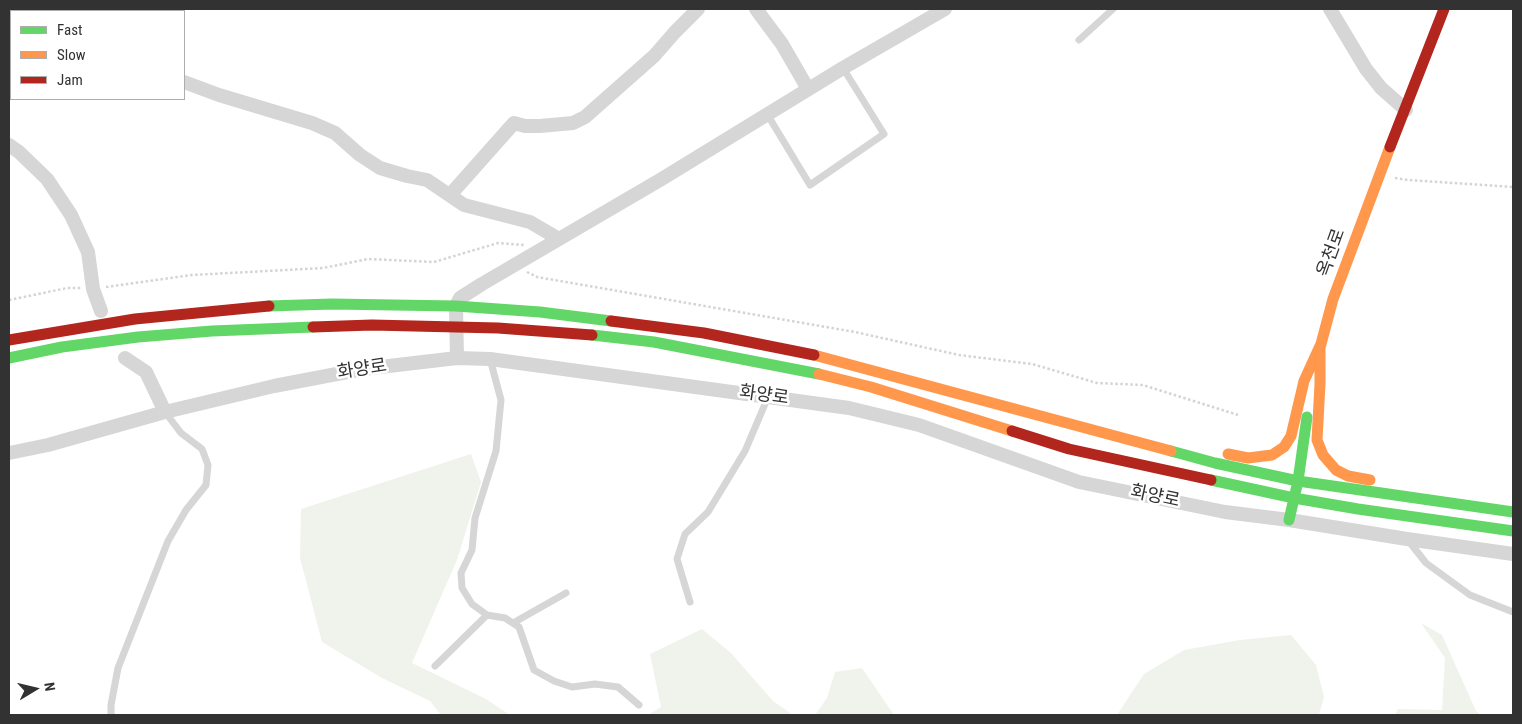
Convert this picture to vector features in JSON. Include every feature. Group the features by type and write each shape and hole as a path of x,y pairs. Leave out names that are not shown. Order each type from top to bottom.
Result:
{"main road":[{"name":"옥천로","path":"1289,520 1298,481 1310,392 1320,346 1334,299 1379,175 1444,9"},
{"path":"9,340 135,319 263,306 332,304 456,306 540,312 704,332 805,353 1215,463 1298,481 1513,511"},
{"name":"화양로","path":"9,358 138,337 212,331 372,325 526,330 604,336 654,342 821,374 871,387 1069,450 1358,510 1513,531"},
{"path":"1110,434 1129,432 1248,458 1272,455 1284,447 1291,436 1304,380 1320,346"},
{"path":"1320,346 1317,440 1327,460 1336,470 1348,476 1438,490"},
{"path":"1477,495 1513,511"}],"street":[{"path":"450,195 514,123 525,126 540,126 573,123 585,117 654,56 698,9"},
{"path":"756,9 782,44 808,89"},
{"path":"457,358 456,306 460,298 535,252 660,180 843,68 945,9"},
{"path":"1330,9 1366,69 1381,88 1406,110"},
{"path":"185,82 219,95 312,123 335,134 360,155 380,168 427,180 464,205 530,222 559,239"},
{"path":"9,145 47,179 71,215 88,252 93,289 101,311"},
{"path":"125,358 146,372 165,412"},
{"name":"화양로","path":"9,453 48,445 165,412 274,386 363,369 457,358 490,359 850,408 919,425 1080,482 1225,512 1513,554"}],"lane":[{"path":"1079,40 1113,9"},
{"path":"767,114 810,185 884,134 843,68"},
{"path":"490,359 501,400 496,451 475,518 472,550 461,573 462,588 472,604 487,615 505,618 519,627 534,670 554,681 572,687 595,684 618,687 639,705"},
{"path":"690,602 677,559 685,534 708,512 745,451 768,397"},
{"path":"110,715 118,668 168,541 186,510 206,486 208,465 202,449 181,433 165,412"},
{"path":"1407,539 1426,563 1470,595 1513,612"},
{"path":"513,623 566,593"},
{"path":"435,666 487,615"}],"path":[{"path":"1379,175 1408,180 1513,187"},
{"path":"9,300 67,288 93,289 192,275 324,268 368,259 434,262 498,243 522,244 535,252"},
{"path":"512,266 537,277 856,332 959,355 1032,364 1097,383 1143,385 1238,415"}],"shaded area":[{"path":"471,454 481,482 457,560 412,663 486,699 510,715 441,715 430,701 382,678 322,642 300,558 301,509"},
{"path":"1421,623 1442,635 1476,711 1481,715 1395,715 1398,709 1442,710 1445,658"},
{"path":"702,629 731,653 773,701 793,715 648,715 661,707 650,654"},
{"path":"1291,635 1316,665 1324,697 1319,715 1117,715 1144,674 1184,650 1240,640"},
{"path":"862,668 894,715 815,715 827,698 835,672"}],"traffic: fast":[{"path":"269,306 332,304 456,306 540,312 611,321"},
{"path":"9,358 62,347 138,337 212,331 313,327"},
{"path":"592,335 654,342 819,374"},
{"path":"1289,520 1298,481 1307,417"},
{"path":"1171,451 1215,463 1298,481 1513,512"},
{"path":"1211,480 1294,498 1358,509 1513,531"}],"traffic: slow":[{"path":"1317,359 1333,299 1390,147"},
{"path":"1228,454 1248,458 1272,455 1284,447 1291,436 1304,381 1320,346 1317,440 1323,455 1336,470 1348,476 1370,480"},
{"path":"814,355 1171,451"},
{"path":"819,374 871,387 1012,431"}],"traffic: jam":[{"path":"1390,147 1444,9"},
{"path":"9,340 135,319 269,306"},
{"path":"611,321 704,333 814,355"},
{"path":"313,327 372,325 498,328 592,335"},
{"path":"1012,431 1069,449 1211,480"}]}
